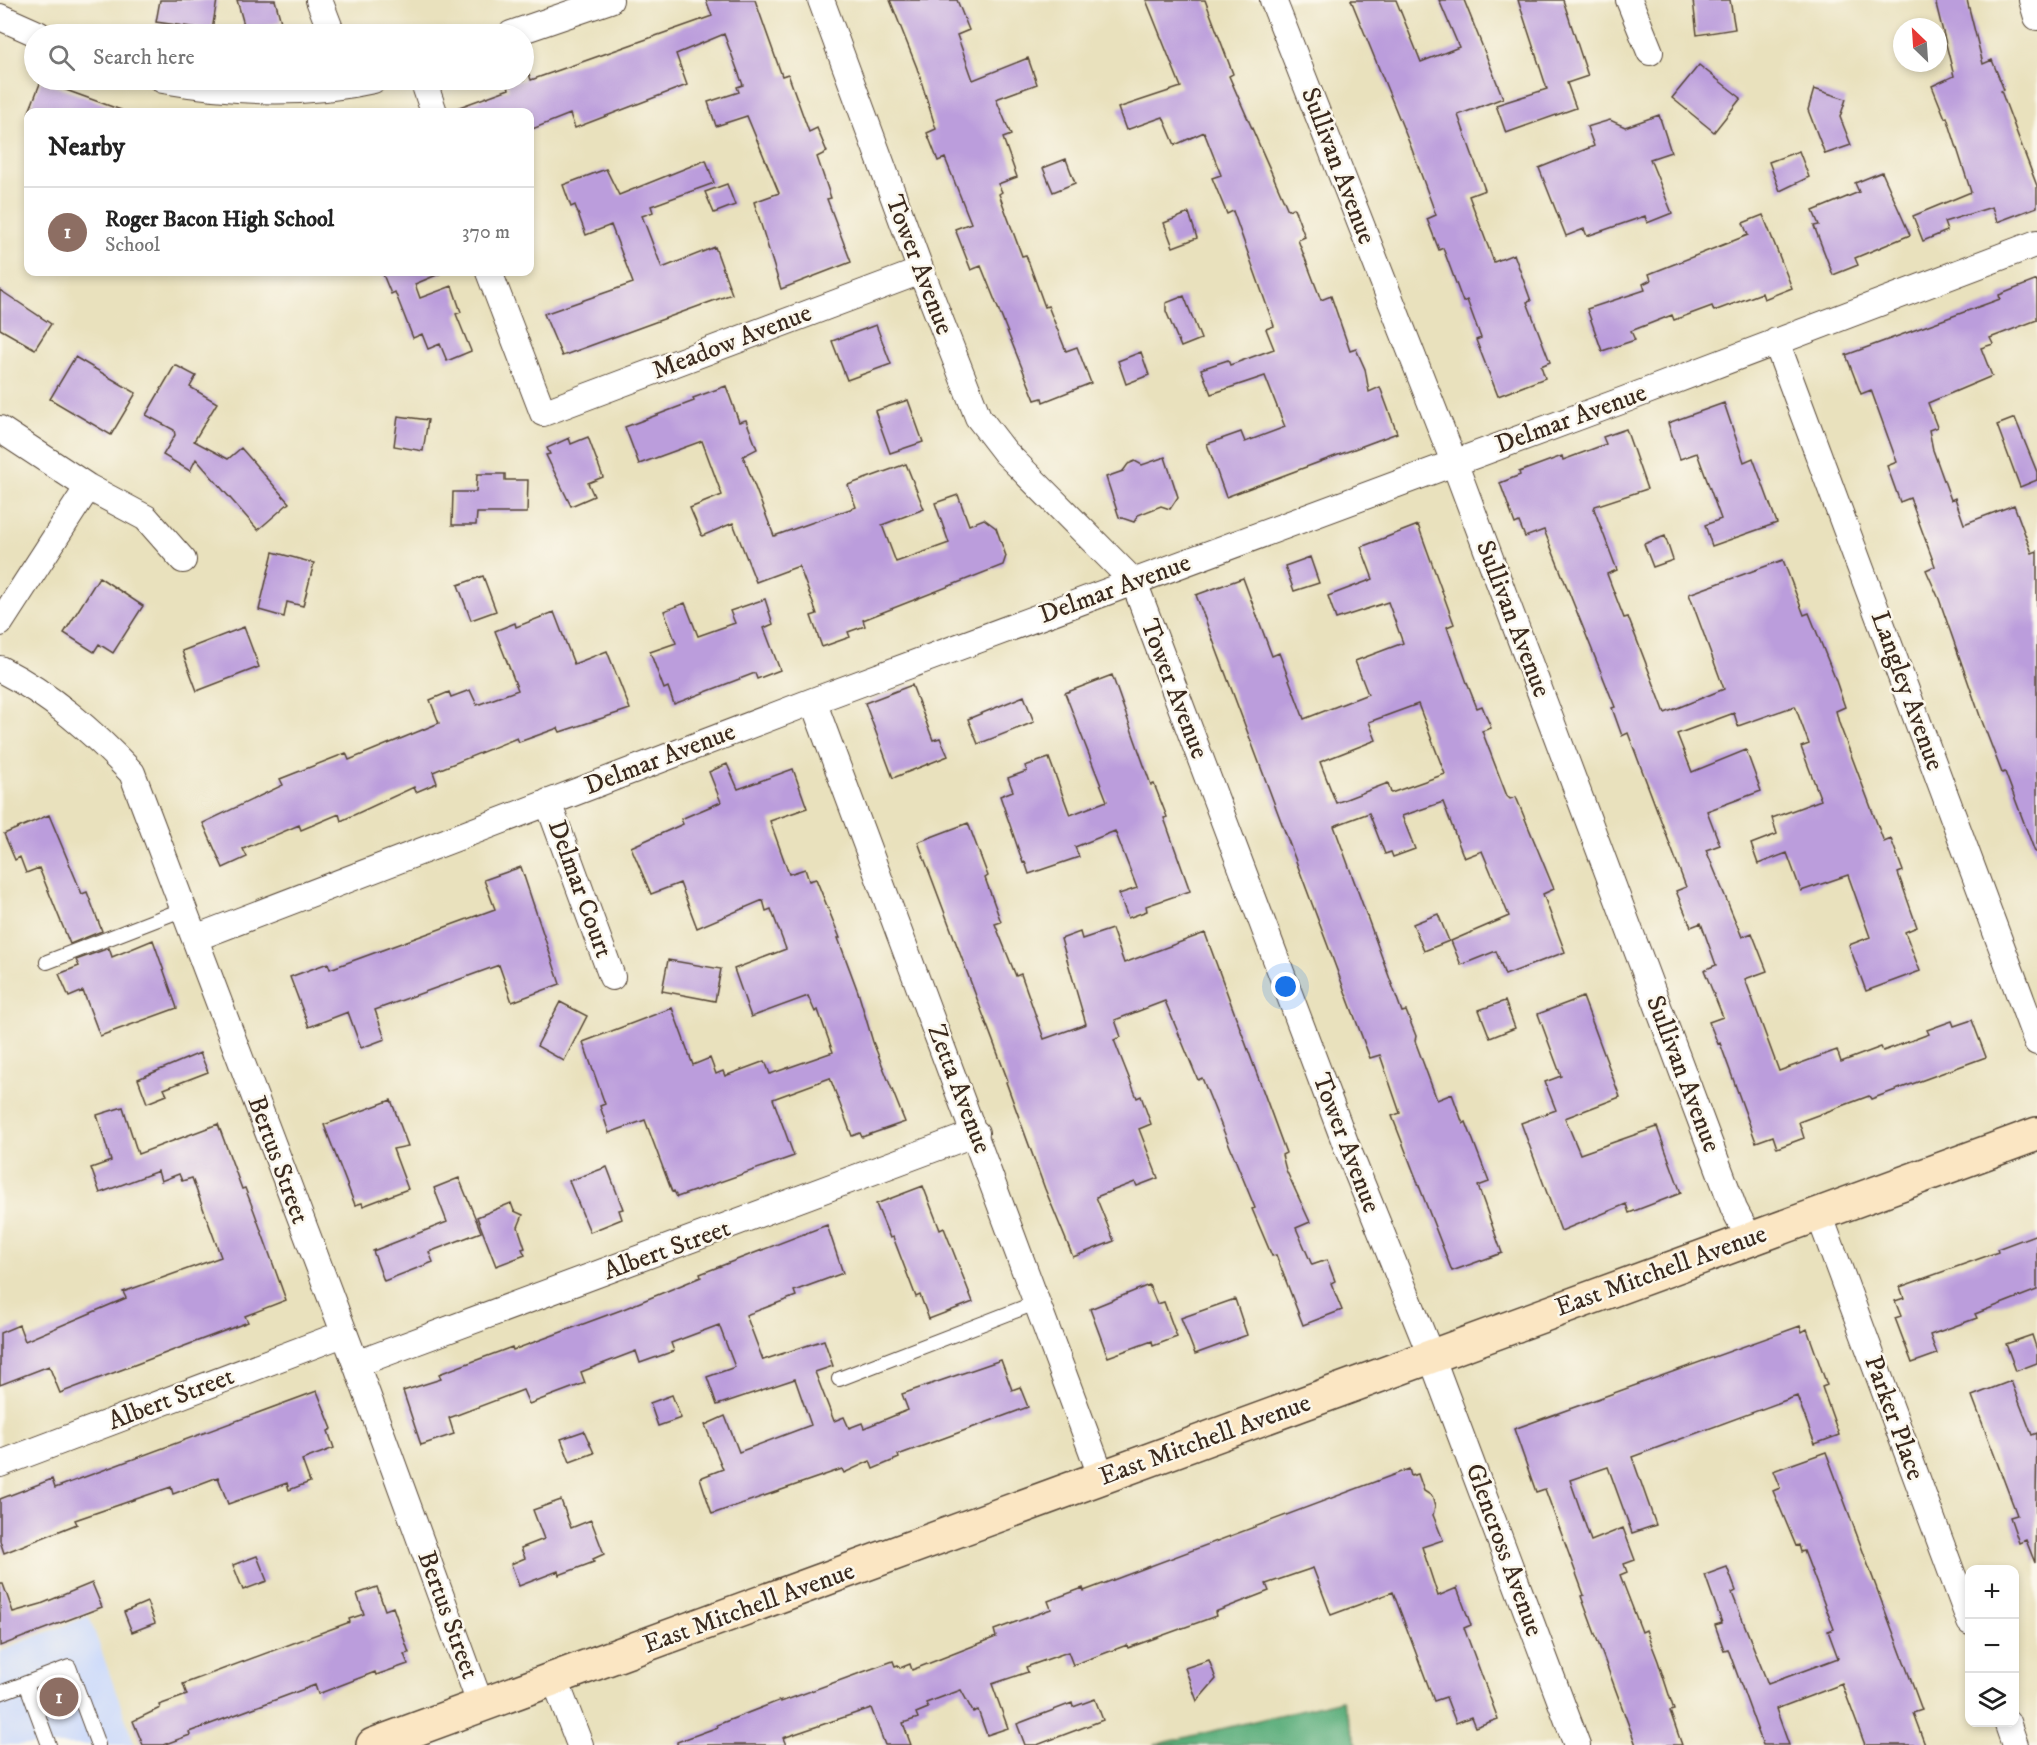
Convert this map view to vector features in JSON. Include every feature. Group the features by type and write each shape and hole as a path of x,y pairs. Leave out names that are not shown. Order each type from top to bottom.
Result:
{"street":[{"path":"319,0 328,24"},
{"path":"534,26 610,0"},
{"name":"Tower Avenue","path":"821,0 921,271 978,417 1005,452 1134,582 1346,1145 1431,1356"},
{"name":"Sullivan Avenue","path":"1274,0 1454,462 1734,1209 1749,1239"},
{"path":"1629,0 1650,52"},
{"path":"2032,0 2037,17"},
{"path":"0,17 24,28"},
{"path":"249,90 278,90"},
{"path":"426,90 433,108"},
{"name":"Delmar Avenue","path":"195,938 813,701 2037,243"},
{"name":"Meadow Avenue","path":"491,276 543,413 921,271"},
{"name":"Langley Avenue","path":"1776,341 2037,1042"},
{"path":"0,429 88,487 146,518 183,560"},
{"path":"0,624 88,487"},
{"name":"Bertus Street","path":"0,669 63,708 99,739 132,773 356,1364 481,1706"},
{"name":"Zetta Avenue","path":"813,701 976,1133 1102,1478"},
{"name":"Delmar Court","path":"548,802 612,977"},
{"name":"Albert Street","path":"356,1364 976,1133"},
{"name":"East Mitchell Avenue","path":"373,1745 2037,1134"},
{"name":"Parker Place","path":"1819,1214 1969,1619"},
{"name":"Albert Street","path":"0,1464 343,1334"},
{"name":"Glencross Avenue","path":"1431,1356 1577,1745"},
{"path":"555,1680 580,1745"},
{"path":"2009,1727 2015,1745"}],"lane":[{"path":"47,962 184,909"},
{"path":"839,1379 1038,1302"},
{"path":"0,1693 69,1666 99,1745"},
{"path":"26,1683 49,1745"}],"shaded area":[{"path":"89,1616 135,1745 0,1745 0,1650"}],"green space":[{"path":"1342,1700 1357,1745 1154,1745"}],"building":[{"path":"160,0 217,0 213,24 156,22"},
{"path":"237,0 275,0 281,22 244,24"},
{"path":"706,0 755,0 782,76 788,74 809,132 817,128 827,152 817,157 831,198 827,199 851,262 781,289 754,202 779,193 747,116 716,126 708,102 739,92 737,87 743,85 724,34 676,54 687,85 575,128 570,114 534,128 534,108 457,108 506,90 534,90 534,79 712,16"},
{"path":"890,0 957,0 969,30 957,35 973,80 1028,58 1037,84 996,99 1011,135 1003,138 1017,177 998,184 1002,192 999,194 1022,256 1026,255 1045,307 1048,306 1066,351 1077,347 1091,383 1043,402 1042,398 1035,400 981,266 971,270 955,229 971,223 945,158 938,161 927,133 936,129 917,68"},
{"path":"1146,0 1205,0 1233,74 1229,76 1288,210 1294,208 1305,237 1298,240 1321,300 1331,296 1350,351 1356,349 1365,369 1369,392 1380,387 1397,433 1226,497 1207,444 1241,432 1245,442 1285,427 1265,376 1211,394 1201,369 1228,360 1230,365 1274,349 1266,329 1274,326 1233,211 1227,214 1212,178 1221,175 1204,132 1175,145 1163,117 1126,130 1118,108 1181,87"},
{"path":"1351,0 1396,0 1421,62 1459,47 1439,0 1464,0 1503,98 1458,115 1485,190 1469,196 1494,262 1514,254 1531,301 1527,302 1550,362 1541,366 1545,378 1498,396 1476,340 1481,338 1467,300 1463,302 1443,248 1439,250 1427,219 1436,215 1411,147"},
{"path":"1518,0 1563,0 1588,76 1567,83 1576,108 1506,133 1496,105 1547,89"},
{"path":"1693,0 1730,0 1735,29 1697,35"},
{"path":"1935,0 1967,0 1983,64 1992,60 2004,90 2001,91 2037,186 2037,207 1997,222 1992,207 1944,222 1947,231 1923,241 1913,216 1971,192 1947,117 1945,118 1932,86 1954,76 1947,48 1947,18 1940,18"},
{"path":"1699,65 1741,98 1714,132 1672,98"},
{"path":"1814,89 1846,99 1840,117 1851,145 1825,154 1808,110"},
{"path":"38,90 66,90 115,108 31,108"},
{"path":"1659,115 1671,152 1650,159 1672,213 1647,223 1645,216 1587,236 1584,229 1566,236 1539,168 1594,146 1587,127 1610,120 1625,127"},
{"path":"1799,151 1809,177 1780,191 1769,162"},
{"path":"1066,159 1075,183 1053,192 1043,168"},
{"path":"706,160 714,183 651,206 653,212 642,216 662,268 715,247 732,294 562,356 544,314 633,283 611,225 586,235 575,205 571,207 563,185 606,169 619,195"},
{"path":"1882,172 1910,235 1855,258 1858,265 1833,275 1814,226 1819,225 1813,211 1859,192 1855,183"},
{"path":"727,184 735,205 714,213 705,192"},
{"path":"1189,213 1197,238 1173,247 1164,223"},
{"path":"1763,215 1792,288 1764,299 1762,293 1714,311 1712,306 1674,320 1672,315 1631,331 1635,340 1602,351 1587,309 1645,290 1643,284 1651,280 1649,274 1748,235 1743,223"},
{"path":"384,276 434,276 415,284 420,298 452,286 461,312 456,314 471,351 447,361 440,344 428,349 422,334 413,338 395,292 391,294"},
{"path":"2037,280 2037,320 1990,338 1993,344 1981,348 1992,376 1928,403 1937,427 1929,430 1933,450 1951,500 1955,498 1964,524 2014,505 2032,553 2037,551 2037,852 2035,852 2005,772 2002,773 1939,599 1926,570 1935,566 1910,498 1900,502 1887,466 1897,462 1871,390 1861,394 1846,355 2000,299 1999,295"},
{"path":"0,290 51,324 35,349 0,329"},
{"path":"1184,296 1201,339 1181,347 1166,311 1166,303"},
{"path":"876,325 891,364 847,380 832,341"},
{"path":"1141,352 1149,375 1126,384 1118,361"},
{"path":"75,357 136,393 111,435 50,399"},
{"path":"175,365 196,376 190,387 217,403 194,441 228,459 241,448 289,503 258,530 196,459 190,471 163,455 175,435 174,430 146,415"},
{"path":"726,386 739,422 746,420 757,449 743,456 774,536 856,507 848,485 906,464 924,509 882,525 896,562 949,543 935,503 958,495 969,525 984,519 996,528 1006,556 1003,565 863,620 865,626 848,632 850,637 822,647 811,616 817,614 799,566 756,582 733,523 702,536 690,508 722,495 702,441 639,464 625,427 694,401 693,398"},
{"path":"908,400 923,442 890,453 875,411"},
{"path":"1724,403 1744,462 1753,458 1777,523 1712,546 1705,525 1721,519 1697,453 1680,459 1668,423"},
{"path":"398,416 428,420 423,451 394,446"},
{"path":"2015,418 2037,472 2037,480 2020,487 1997,425"},
{"path":"1626,429 1647,489 1595,506 1594,509 1617,570 1607,574 1624,618 1628,617 1665,713 1724,689 1689,594 1783,560 1804,615 1809,613 1835,678 1845,707 1836,711 1839,723 1884,842 1891,839 1903,871 1898,873 1917,927 1905,932 1920,971 1866,991 1849,945 1870,937 1848,875 1801,891 1787,853 1758,864 1751,844 1777,834 1772,818 1821,800 1801,747 1809,744 1795,706 1738,726 1734,713 1677,734 1692,772 1746,750 1761,791 1707,811 1720,845 1706,850 1742,937 1752,933 1767,971 1745,979 1779,1071 1837,1050 1841,1062 1881,1047 1883,1051 1929,1034 1927,1030 1952,1021 1954,1026 1972,1020 1986,1057 1871,1099 1869,1096 1799,1122 1804,1138 1777,1148 1773,1136 1756,1142 1720,1043 1718,1044 1709,1022 1723,1017 1704,970 1716,965 1701,923 1691,927 1676,891 1686,887 1628,733 1622,736 1612,708 1615,707 1544,530 1525,537 1519,522 1515,524 1500,483 1520,475 1519,472 1562,456 1563,460 1606,444 1603,437"},
{"path":"588,437 603,477 588,483 594,496 571,506 546,455 550,454 547,448 569,438 571,444"},
{"path":"1165,457 1178,497 1170,509 1161,506 1138,515 1134,522 1119,517 1106,477 1123,471 1128,464 1135,461 1142,465"},
{"path":"477,474 505,474 505,480 528,480 527,513 477,513 476,525 452,525 453,492 476,492"},
{"path":"1418,525 1454,624 1447,627 1467,683 1477,708 1482,706 1491,728 1482,731 1507,796 1510,799 1516,797 1554,889 1543,894 1565,952 1505,975 1496,951 1461,965 1451,941 1509,916 1482,851 1464,858 1443,802 1402,816 1415,849 1393,857 1391,852 1385,854 1369,813 1334,826 1402,1012 1406,1011 1416,1036 1415,1041 1437,1100 1452,1094 1463,1124 1466,1122 1489,1182 1478,1186 1502,1253 1452,1271 1392,1116 1400,1113 1380,1055 1370,1058 1196,595 1243,578 1272,656 1279,653 1304,719 1368,694 1355,661 1403,643 1388,602 1336,619 1328,596 1373,579 1361,547","holes":["1418,704 1445,774 1391,793 1388,783 1336,803 1320,762 1376,740 1369,722"]},
{"path":"1665,536 1673,560 1653,567 1644,544"},
{"path":"273,552 314,563 303,606 287,602 284,617 259,610"},
{"path":"1310,557 1319,583 1294,591 1285,566"},
{"path":"483,576 496,611 471,620 458,585"},
{"path":"99,577 143,606 113,653 99,644 94,652 64,633"},
{"path":"765,599 773,624 764,628 780,670 757,679 755,673 674,704 668,687 664,689 650,652 676,643 664,611 685,603 698,636 735,623 730,611"},
{"path":"554,612 574,664 607,651 630,709 560,732 558,728 519,742 517,738 433,772 437,783 416,792 414,787 341,821 339,814 301,830 299,825 243,849 247,857 223,868 203,823 283,785 280,779 346,753 349,760 439,723 430,700 449,692 451,697 470,690 477,705 518,690 495,631 515,623 516,627"},
{"path":"244,627 259,667 197,691 182,651"},
{"path":"1112,675 1151,785 1154,784 1167,817 1164,818 1190,891 1146,906 1147,911 1128,918 1119,894 1137,888 1115,831 1075,847 1079,857 1029,874 1000,796 1013,791 1008,778 1027,771 1025,766 1049,758 1070,815 1107,801 1065,693"},
{"path":"912,685 933,740 940,738 948,756 893,778 865,703"},
{"path":"1024,696 1034,722 978,744 968,719"},
{"path":"727,764 738,789 793,769 807,808 770,821 789,874 805,869 809,881 816,879 840,938 838,938 873,1042 905,1122 862,1137 860,1133 852,1136 830,1078 773,1099 794,1156 677,1197 674,1191 672,1192 645,1120 609,1133 600,1106 605,1104 583,1042 672,1008 693,1065 710,1058 716,1074 723,1071 725,1076 765,1061 770,1074 833,1052 818,1010 815,1012 808,996 751,1017 734,969 786,949 771,909 766,911 763,900 697,928 680,883 651,894 631,847 683,824 681,819 721,802 709,772"},
{"path":"49,815 82,894 87,892 102,931 70,944 39,868 26,873 20,857 15,860 4,834"},
{"path":"968,823 988,876 985,878 1001,922 995,924 1016,976 1021,974 1044,1039 1086,1024 1061,939 1080,932 1082,939 1112,929 1124,963 1205,933 1286,1153 1282,1155 1286,1170 1310,1222 1296,1228 1312,1265 1327,1260 1335,1281 1331,1283 1342,1310 1303,1325 1276,1255 1272,1256 1252,1209 1255,1208 1202,1078 1198,1080 1165,1001 1115,1020 1121,1037 1114,1040 1137,1098 1141,1096 1151,1124 1139,1129 1158,1178 1137,1186 1135,1182 1096,1197 1114,1241 1073,1257 1045,1189 1006,1082 1008,1081 918,842"},
{"path":"521,867 560,984 512,1002 499,965 375,1010 385,1039 361,1048 348,1012 309,1027 290,977 328,963 330,969 495,909 484,880"},
{"path":"1438,914 1449,941 1424,951 1413,924"},
{"path":"153,940 177,1008 100,1036 83,991 69,997 59,974 79,966 76,960 109,948 112,957"},
{"path":"668,960 721,969 715,1001 662,991"},
{"path":"1583,997 1620,1097 1565,1118 1580,1154 1657,1127 1681,1193 1629,1213 1626,1204 1561,1231 1521,1123 1556,1110 1545,1082 1561,1076 1538,1014"},
{"path":"1505,1001 1515,1028 1490,1038 1479,1010"},
{"path":"560,1002 587,1016 564,1061 537,1046"},
{"path":"200,1053 208,1072 164,1089 167,1095 147,1103 138,1079"},
{"path":"391,1100 408,1146 393,1149 408,1189 363,1206 362,1203 355,1205 324,1125"},
{"path":"123,1107 138,1154 218,1124 242,1189 245,1188 254,1211 286,1300 245,1316 248,1322 60,1393 49,1366 0,1385 0,1333 19,1325 25,1341 126,1298 123,1292 221,1257 192,1178 182,1181 179,1174 161,1181 158,1171 100,1193 91,1168 111,1161 97,1115"},
{"path":"607,1167 623,1209 619,1210 622,1219 590,1232 569,1181"},
{"path":"459,1178 481,1232 429,1252 433,1262 384,1281 373,1251 447,1222 434,1188"},
{"path":"923,1186 940,1230 944,1228 973,1302 929,1319 920,1295 916,1297 893,1237 890,1238 876,1204"},
{"path":"511,1203 514,1211 523,1215 518,1227 525,1255 496,1266 477,1217"},
{"path":"827,1225 843,1273 794,1291 796,1296 746,1315 763,1360 824,1340 833,1366 815,1372 834,1421 844,1417 849,1428 862,1423 864,1428 908,1410 902,1394 1001,1360 1012,1390 1020,1387 1028,1407 898,1455 899,1458 873,1469 870,1461 844,1473 842,1469 712,1514 700,1478 723,1469 705,1425 725,1416 739,1452 811,1425 795,1379 717,1405 707,1377 735,1367 719,1325 671,1343 674,1351 640,1363 636,1351 581,1372 585,1383 529,1404 523,1390 449,1418 454,1434 421,1445 403,1391 441,1379 439,1374 512,1347 513,1350 621,1310 701,1277 700,1274"},
{"path":"2037,1234 2037,1290 1975,1314 1977,1318 1930,1335 1937,1354 1912,1363 1895,1318 1901,1316 1895,1301 1904,1298 1900,1287 1998,1252 1997,1249"},
{"path":"1149,1285 1157,1304 1164,1302 1177,1337 1153,1346 1152,1341 1108,1357 1090,1309"},
{"path":"1235,1299 1247,1335 1195,1354 1181,1318"},
{"path":"1800,1326 1802,1332 1807,1329 1827,1385 1822,1387 1839,1435 1815,1444 1797,1396 1632,1457 1656,1525 1632,1533 1608,1467 1570,1480 1591,1541 1623,1528 1635,1560 1624,1564 1627,1572 1620,1575 1642,1632 1646,1630 1658,1661 1674,1710 1670,1711 1682,1745 1636,1745 1581,1596 1584,1595 1545,1489 1536,1492 1514,1429"},
{"path":"2032,1335 2037,1350 2037,1363 2016,1371 2006,1344"},
{"path":"2011,1381 2032,1435 2037,1433 2035,1563 2026,1540 2019,1543 2010,1517 2017,1515 1972,1396"},
{"path":"317,1391 332,1429 328,1431 334,1448 302,1460 310,1482 289,1490 287,1483 228,1504 218,1477 173,1494 171,1487 75,1520 77,1524 4,1553 0,1541 0,1499 52,1479 55,1488"},
{"path":"672,1395 681,1418 658,1426 650,1403"},
{"path":"584,1431 594,1453 570,1462 561,1439"},
{"path":"1826,1452 1922,1710 1913,1713 1925,1745 1865,1745 1842,1684 1776,1709 1789,1745 1763,1745 1728,1649 1724,1650 1715,1625 1722,1623 1705,1575 1727,1567 1736,1591 1732,1593 1768,1684 1838,1658 1828,1631 1834,1629 1804,1551 1801,1552 1799,1545 1796,1546 1773,1491 1780,1488 1773,1471"},
{"path":"1409,1469 1411,1476 1418,1474 1424,1491 1432,1496 1435,1507 1433,1515 1443,1540 1422,1547 1438,1596 1457,1588 1471,1625 1464,1628 1498,1719 1475,1727 1471,1717 1456,1723 1446,1697 1434,1701 1393,1592 1331,1615 1313,1568 1266,1584 1269,1591 1215,1612 1216,1616 1128,1648 1127,1645 1073,1665 1068,1652 1026,1667 1028,1672 992,1684 1008,1728 987,1735 978,1710 973,1712 961,1690 926,1703 928,1708 916,1713 918,1718 903,1723 911,1745 885,1745 871,1708 783,1738 786,1745 677,1745 677,1742 781,1700 781,1702 893,1661 895,1666 898,1665 900,1668 910,1664 912,1670 996,1637 994,1630 1051,1609 1048,1601 1083,1588 1084,1591"},
{"path":"561,1500 571,1528 591,1520 604,1554 593,1559 594,1562 559,1575 558,1571 519,1586 511,1564 525,1558 521,1548 544,1539 533,1510"},
{"path":"257,1556 267,1581 243,1590 233,1565"},
{"path":"92,1583 102,1607 0,1646 0,1584 3,1584 13,1612 41,1604"},
{"path":"377,1587 385,1610 393,1607 409,1653 404,1654 408,1664 376,1675 375,1672 318,1694 315,1685 189,1732 190,1735 163,1745 143,1745 133,1721 160,1708 159,1705 187,1695 183,1684 350,1622 349,1619 364,1614 357,1594"},
{"path":"147,1602 155,1623 132,1632 124,1612"},
{"path":"1209,1660 1216,1679 1197,1701 1185,1668"},
{"path":"1095,1699 1103,1720 1037,1745 1025,1745 1017,1724 1072,1703 1073,1707"}],"place":[{"name":"Roger Bacon High School","path":"59,1697"}]}
